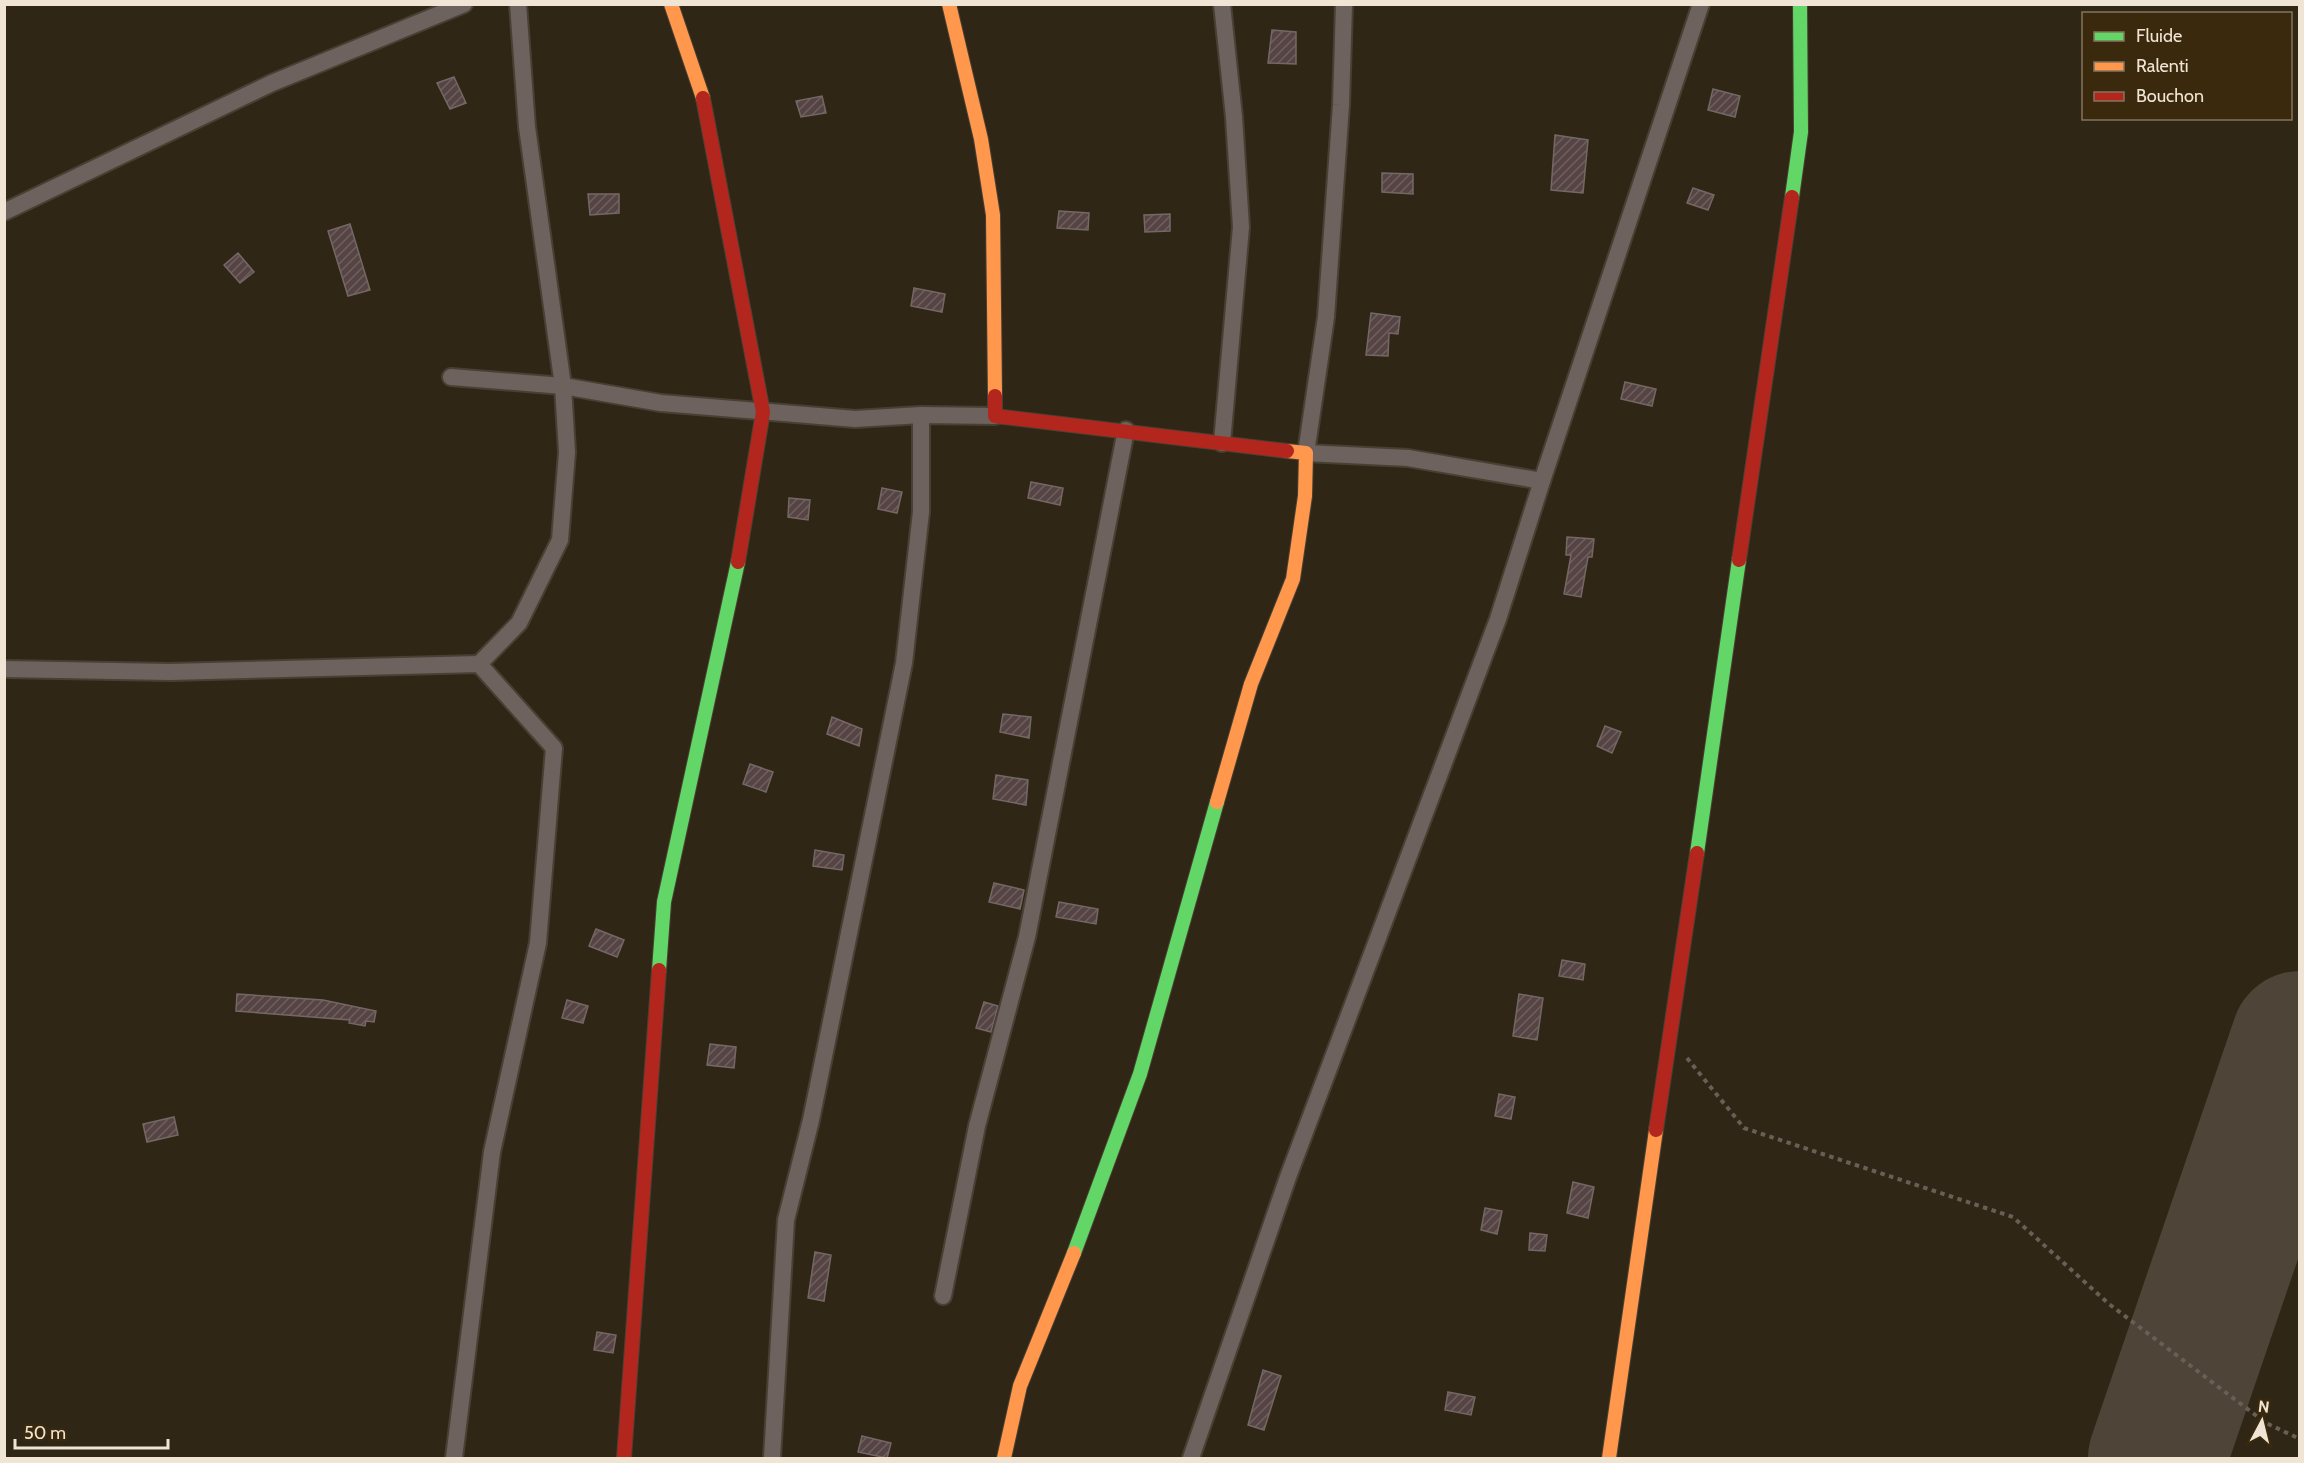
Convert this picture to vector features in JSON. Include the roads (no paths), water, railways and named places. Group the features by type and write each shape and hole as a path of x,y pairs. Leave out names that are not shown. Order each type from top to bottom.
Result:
{"street":[{"path":"4,212 272,82 464,4"},
{"path":"4,669 170,672 479,664 519,623 560,540 567,452 563,386 527,127 518,4"},
{"path":"624,1458 664,902 744,534 763,412 707,109 671,4"},
{"path":"949,4 981,139 993,215 995,416"},
{"path":"1222,4 1234,117 1241,227 1222,443"},
{"path":"1004,1458 1020,1386 1062,1287 1140,1074 1173,965 1251,684 1293,579 1305,496 1306,453 1326,317 1341,105 1344,4"},
{"path":"1191,1458 1288,1177 1498,619 1701,4"},
{"path":"1609,1458 1671,1047 1801,132 1800,4"},
{"path":"451,377 563,386 661,403 855,419 921,415 995,416 1306,453 1408,458 1542,481"},
{"path":"772,1458 786,1220 811,1120 904,663 921,512 921,415"},
{"path":"943,1296 977,1126 1027,937 1126,430"},
{"path":"454,1458 492,1152 538,943 554,748 479,664"}]}
